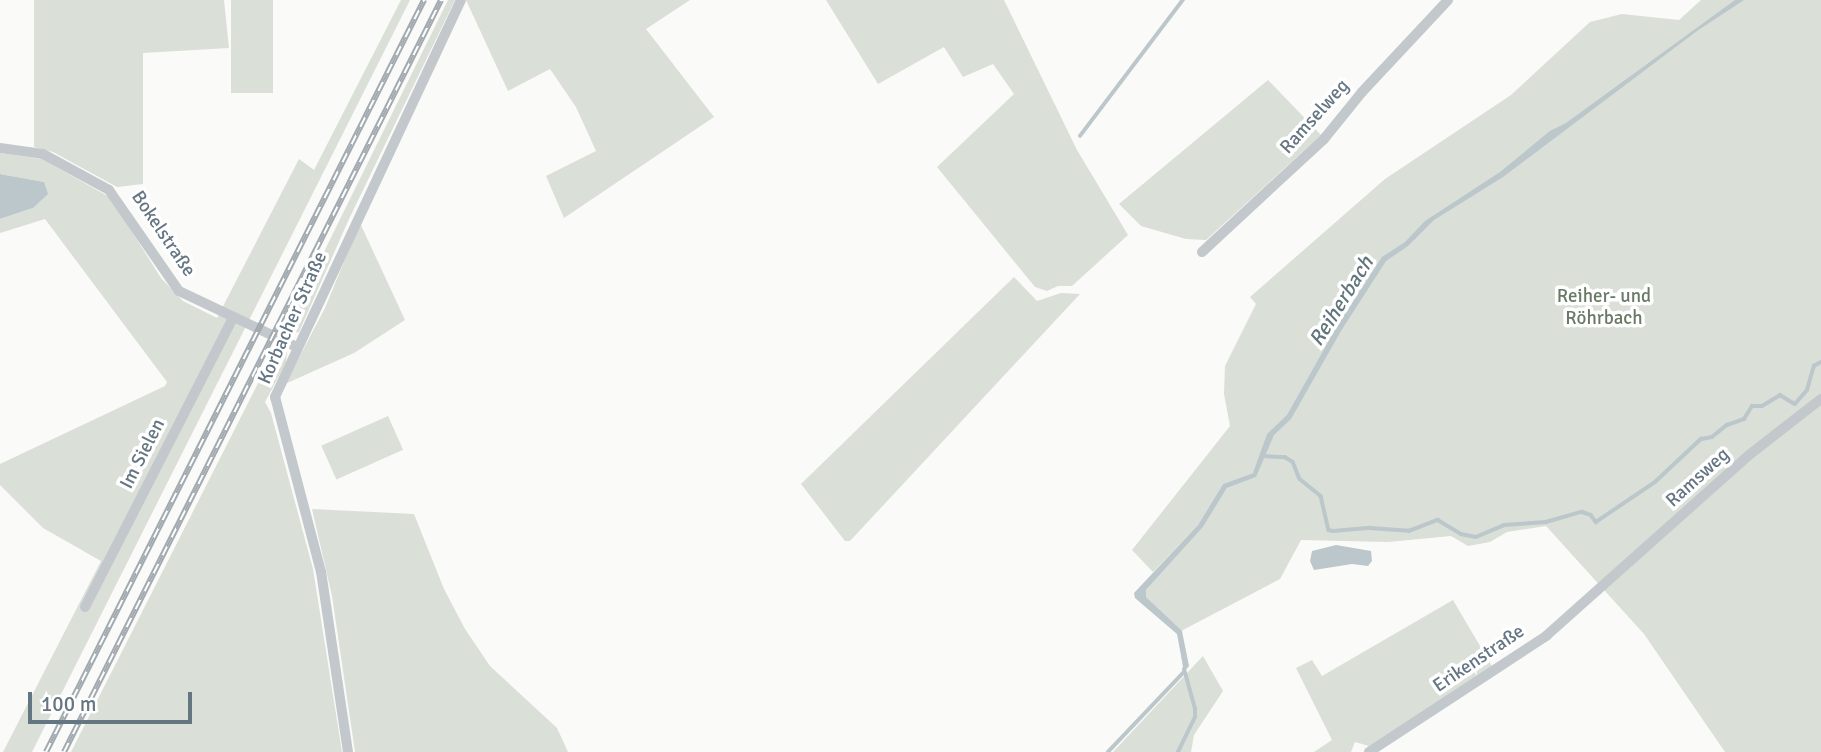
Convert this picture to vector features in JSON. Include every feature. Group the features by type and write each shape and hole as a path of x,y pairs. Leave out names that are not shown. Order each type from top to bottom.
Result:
{"street":[{"name":"Korbacher Straße","path":"348,752 316,548 276,407 278,389 461,0"},
{"name":"Ramselweg","path":"1202,251 1324,139 1362,92 1448,0"},
{"name":"Bokelstraße","path":"0,148 43,154 110,190 179,291 297,347"},
{"name":"Im Sielen","path":"85,607 233,318"},
{"name":"Ramsweg","path":"1603,587 1749,455 1821,399"},
{"name":"Erikenstraße","path":"1369,752 1546,636 1603,587"}],"green space":[{"path":"34,0 224,0 229,48 143,53 143,184 117,187 53,152 34,147"},
{"path":"231,0 273,0 273,93 231,93"},
{"path":"401,0 410,0 32,752 3,752 101,561 43,528 0,485 0,464 165,386 167,382 45,219 0,233 0,219 33,208 44,182 0,174 0,153 42,159 111,198 161,278 183,301 217,318 299,159 314,170"},
{"path":"448,0 455,0 349,219 299,332 283,335"},
{"path":"466,0 690,0 646,29 714,117 564,218 546,176 596,151 576,107 550,69 508,91"},
{"path":"826,0 1004,0 1077,150 1128,235 1072,286 1058,286 1047,291 1035,287 937,167 1014,94 993,64 963,77 944,47 878,84"},
{"name":"Reiher- und Röhrbach","path":"1701,0 1821,0 1821,752 1725,752 1644,634 1546,526 1507,532 1490,542 1468,546 1451,536 1388,542 1301,540 1280,579 1181,631 1146,597 1146,590 1203,527 1227,488 1255,477 1253,473 1223,484 1198,525 1153,572 1132,550 1230,426 1224,394 1225,366 1256,304 1250,297 1385,179 1511,95 1590,22 1622,14 1679,20"},
{"path":"1268,80 1321,135 1206,240 1186,239 1141,226 1119,204"},
{"path":"360,223 405,320 354,353 285,384 325,308"},
{"path":"1014,277 1037,301 1061,293 1080,294 850,541 845,541 801,484"},
{"path":"279,342 287,353 286,363 265,402 271,413 313,569 342,752 71,752"},
{"path":"388,416 403,450 336,479 321,446"},
{"path":"312,509 414,514 444,589 465,629 490,666 557,728 568,752 355,752 332,596"},
{"path":"1453,600 1493,668 1369,746 1355,742 1351,752 1314,752 1332,740 1296,668 1312,660 1322,676"},
{"path":"1203,656 1223,691 1194,735 1191,752 1113,752"}],"shaded area":[{"path":"1735,0 1744,0 1697,31 1503,177 1434,220 1408,246 1386,261 1341,331 1291,419 1274,435 1256,477 1227,488 1203,527 1146,590 1146,597 1182,631 1189,666 1184,672 1177,634 1135,598 1134,593 1198,525 1223,484 1253,473 1267,434 1287,415 1336,328 1382,257 1405,242 1425,221 1500,172 1550,131 1566,123"},
{"path":"0,174 44,182 48,194 33,208 0,219"},
{"path":"1336,545 1371,551 1372,561 1368,566 1352,564 1314,570 1310,561 1312,551"}],"waterway":[{"path":"1080,136 1183,0"},
{"path":"1263,456 1285,457 1293,462 1300,479 1321,496 1329,530 1333,531 1370,528 1409,531 1438,520 1461,534 1476,537 1504,525 1546,522 1582,512 1591,515 1596,522 1655,482 1701,439 1712,437 1727,425 1744,419 1752,406 1762,406 1780,395 1795,404 1807,390 1814,366 1821,362"},
{"path":"1178,752 1195,717 1184,669"},
{"path":"1108,752 1184,672"}],"railway":[{"path":"46,752 424,0"},
{"path":"64,752 441,0"}],"water label":[{"name":"Reiherbach","path":"1341,301"}]}
